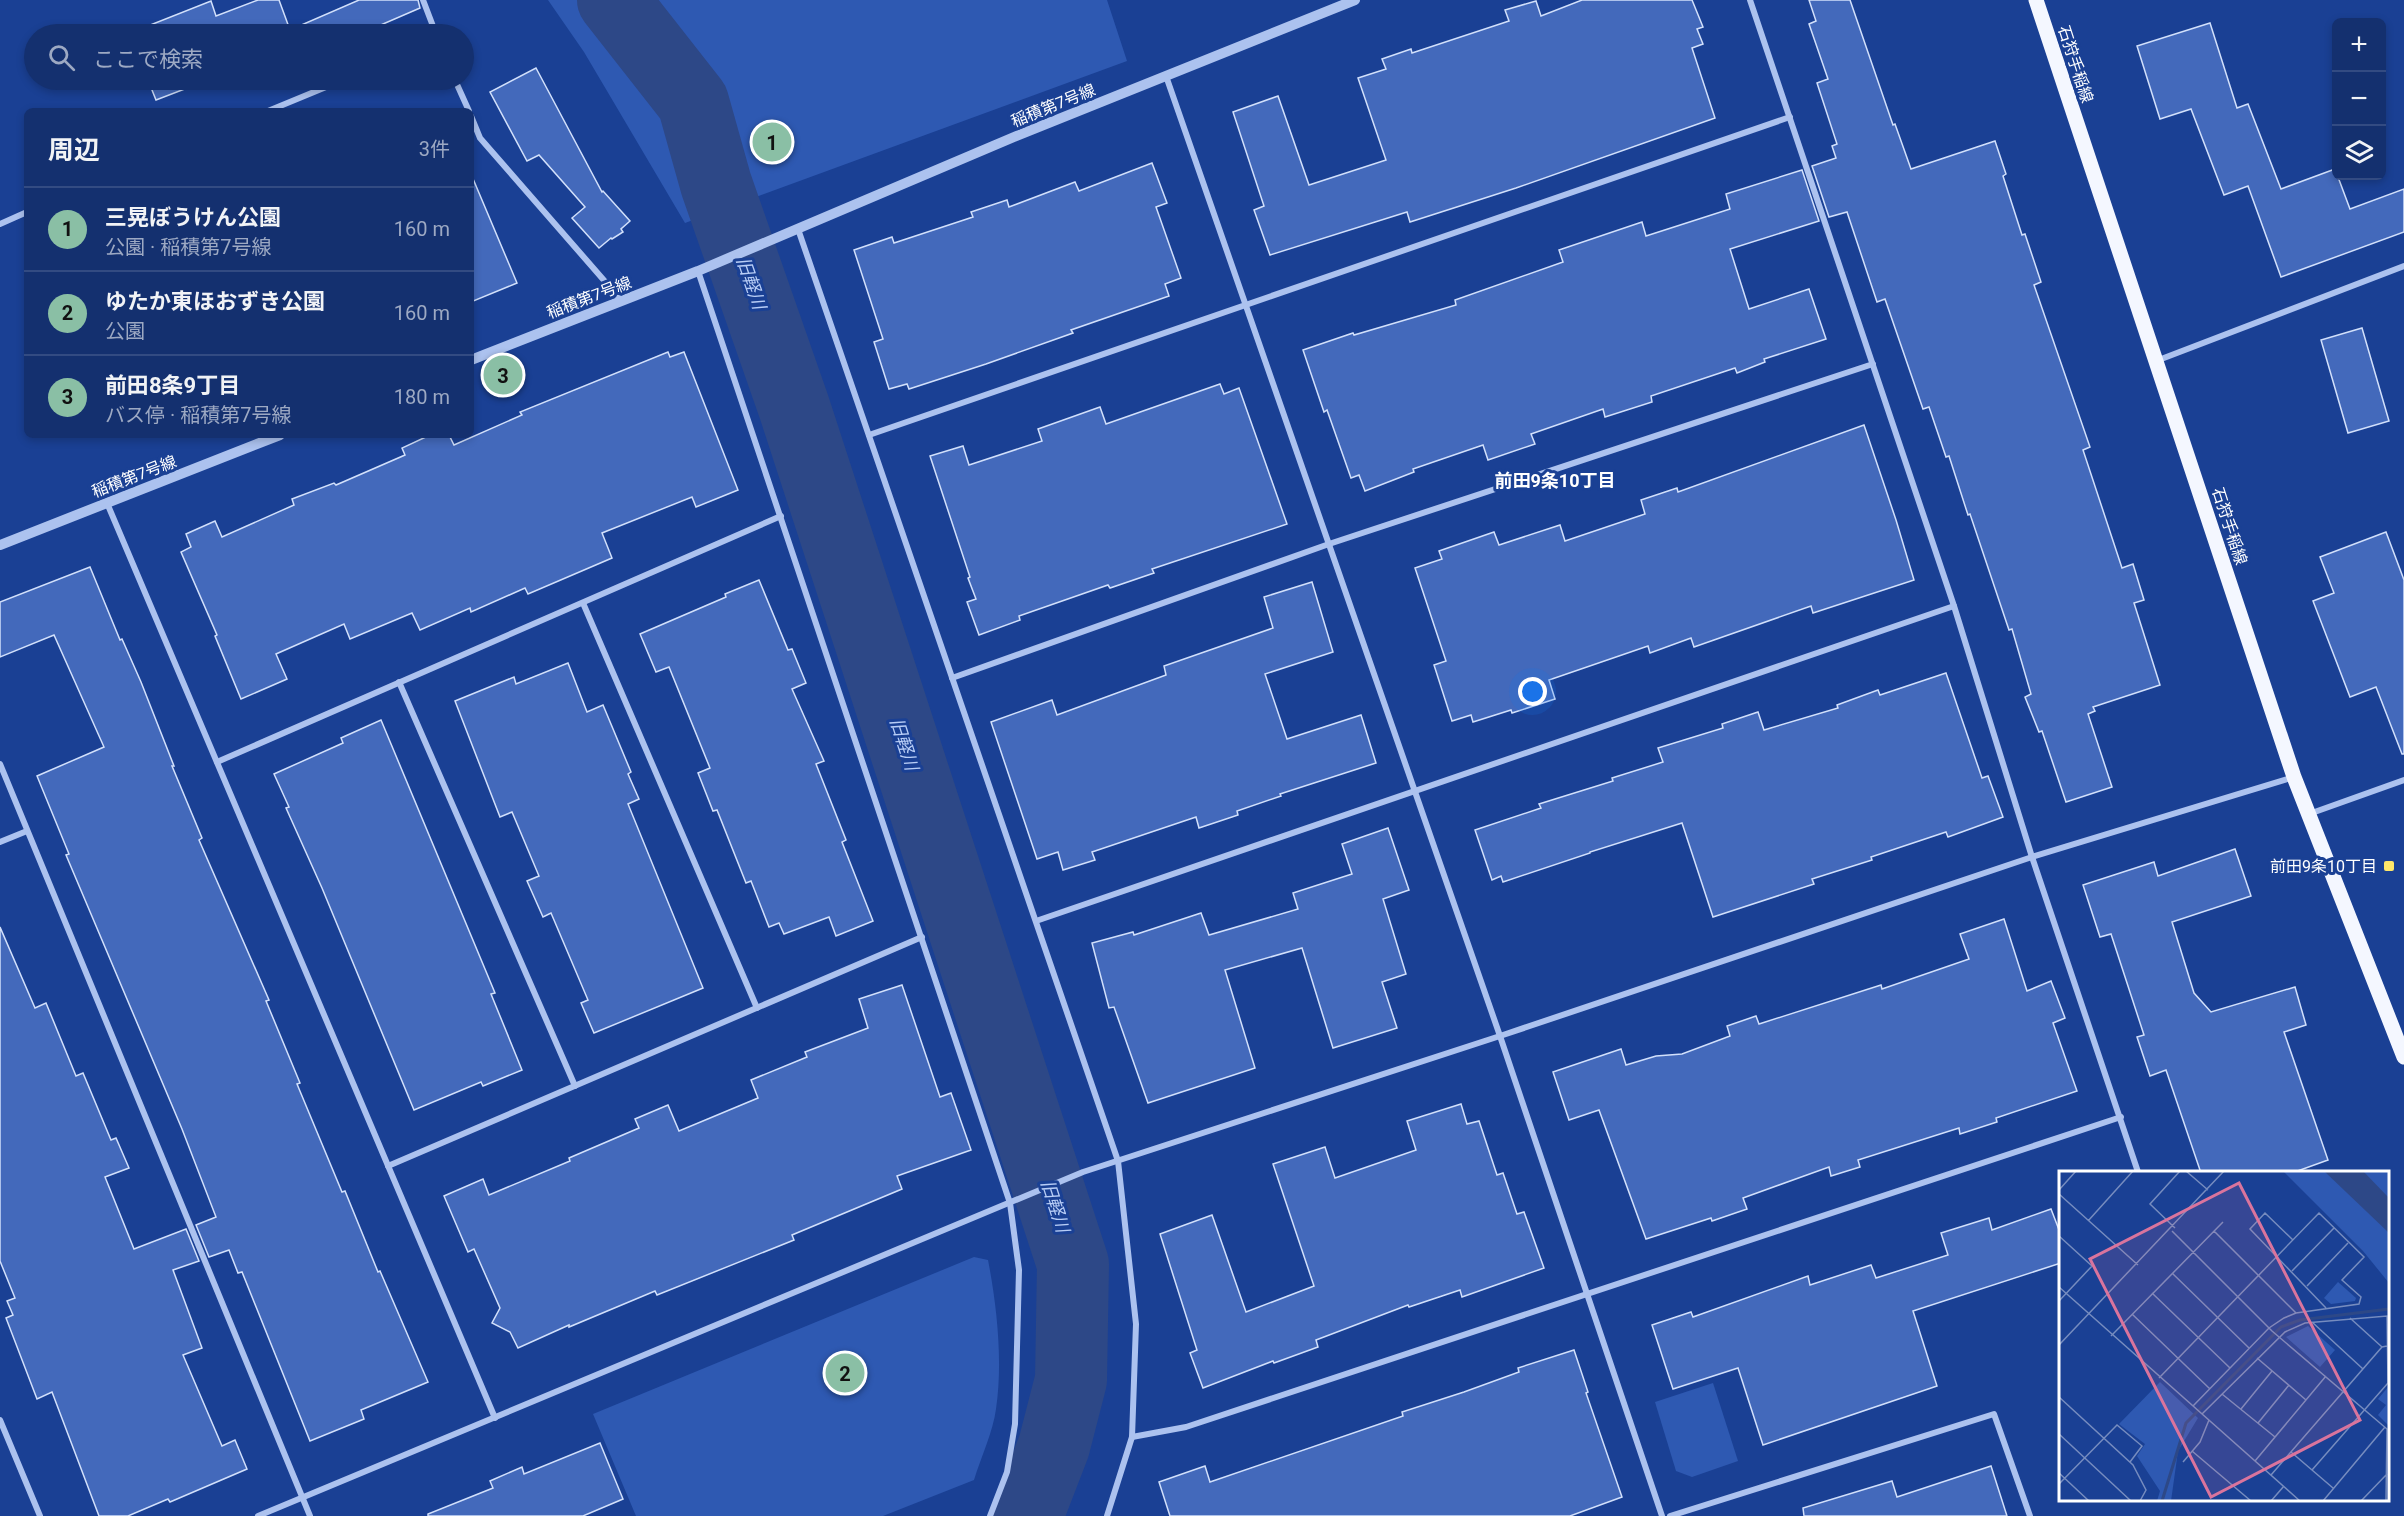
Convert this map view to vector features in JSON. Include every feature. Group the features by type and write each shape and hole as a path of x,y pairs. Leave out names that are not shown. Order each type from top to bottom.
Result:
{"main road":[{"name":"石狩手稲線","path":"2036,0 2294,777 2404,1057"}],"street":[{"path":"423,0 432,24"},
{"name":"稲積第7号線","path":"474,359 698,271 1014,137 1355,0"},
{"path":"1750,0 1954,606 2032,857 2137,1171"},
{"path":"1166,76 1416,792 1662,1516"},
{"path":"275,108 319,90"},
{"path":"460,90 468,108"},
{"path":"868,435 1790,117"},
{"path":"474,123 480,138 622,300"},
{"path":"0,224 24,213"},
{"path":"798,229 1118,1161 1136,1323 1131,1437 1107,1516"},
{"path":"2156,361 2404,266"},
{"path":"698,271 1010,1203 1019,1270 1015,1424 1007,1472 990,1516"},
{"path":"952,678 1329,544 1873,364"},
{"name":"稲積第7号線","path":"0,545 272,438"},
{"path":"107,503 495,1418"},
{"path":"217,762 781,516"},
{"path":"583,603 757,1008"},
{"path":"1036,921 1954,606"},
{"path":"399,682 575,1086"},
{"path":"0,764 309,1516"},
{"path":"258,1516 1083,1172 1500,1036 2032,857 2294,777"},
{"path":"2308,814 2404,780"},
{"path":"0,842 27,831"},
{"path":"388,1166 922,938"},
{"path":"1131,1437 1186,1426 2121,1117"},
{"path":"1670,1516 1994,1414 2030,1516"},
{"path":"0,1420 40,1516"}],"shaded area":[{"path":"548,0 1107,0 1127,61 685,223 584,52"},
{"path":"974,1257 988,1260 996,1315 999,1372 990,1436 974,1480 883,1516 636,1516 593,1414"},
{"path":"1713,1383 1738,1461 1692,1477 1676,1471 1655,1402"}],"building":[{"path":"258,0 279,0 288,24 153,24 211,1 216,16"},
{"path":"359,0 418,0 420,8 383,24 304,24"},
{"path":"1582,0 1692,0 1703,27 1697,29 1703,44 1692,48 1715,118 1516,188 1410,222 1407,212 1270,255 1254,210 1264,206 1233,112 1278,96 1309,185 1386,160 1358,78 1386,69 1382,59 1411,49 1412,53 1509,21 1505,10 1536,1 1541,16"},
{"path":"1809,0 1850,0 1893,125 1895,124 1911,169 1995,141 2006,174 2003,176 2022,235 2025,234 2041,282 2034,285 2090,447 2083,450 2122,568 2133,564 2144,600 2134,603 2160,685 2093,707 2095,711 2088,714 2112,787 2066,802 2042,731 2039,732 2025,697 2031,694 2012,629 2009,630 1949,456 1946,457 1929,407 1923,409 1885,299 1877,302 1847,212 1829,217 1812,166 1836,158 1832,146 1837,144 1817,83 1828,79 1809,24 1816,21"},
{"path":"2210,23 2237,108 2248,104 2281,189 2332,170 2332,180 2339,180 2350,209 2404,189 2404,232 2281,277 2248,186 2224,195 2191,109 2160,119 2137,46"},
{"path":"536,68 602,192 630,221 621,229 623,232 599,248 572,218 585,207 539,155 527,161 490,92"},
{"path":"152,90 182,90 156,100"},
{"path":"1152,163 1167,203 1156,207 1181,278 1165,284 1169,296 1071,330 1073,333 986,364 909,389 907,384 889,389 874,342 883,339 854,250 892,237 894,243 973,217 971,212 1007,200 1009,207 1075,182 1079,191"},
{"path":"1802,170 1819,221 1730,249 1749,309 1809,289 1826,339 1764,359 1765,362 1737,373 1735,368 1651,396 1652,402 1605,417 1603,409 1531,434 1535,444 1488,460 1483,445 1413,469 1414,472 1365,491 1359,475 1351,478 1327,410 1324,412 1303,350 1353,333 1354,335 1456,305 1455,300 1563,262 1559,250 1642,222 1646,236 1730,209 1726,194"},
{"path":"474,181 517,283 474,301"},
{"path":"2362,328 2389,421 2348,433 2321,340"},
{"path":"668,352 670,357 684,352 738,490 696,507 692,497 602,533 612,558 528,594 525,588 471,612 470,608 420,630 412,613 350,639 344,624 276,654 287,679 241,699 215,636 217,635 181,552 191,547 186,534 215,521 222,537 294,505 292,499 334,483 336,485 405,455 402,448 424,438 450,438 454,445 522,415 520,412"},
{"path":"1220,384 1224,394 1239,388 1287,524 1152,569 1154,573 1110,588 1108,585 1019,616 1020,620 979,635 967,602 976,599 968,578 970,577 930,456 963,446 969,465 1042,441 1038,429 1100,407 1106,424"},
{"path":"1864,425 1914,580 1813,613 1811,606 1694,647 1691,638 1650,653 1648,646 1549,680 1555,699 1512,713 1511,710 1473,722 1471,715 1452,721 1434,665 1446,661 1415,568 1442,559 1439,551 1494,532 1499,545 1560,525 1565,541 1645,514 1641,500 1677,488 1678,492"},
{"path":"2386,532 2404,580 2404,754 2402,754 2376,687 2350,697 2313,601 2334,593 2320,557"},
{"path":"90,567 120,640 122,639 141,682 202,838 199,840 269,1000 266,1001 300,1083 297,1084 342,1192 345,1191 378,1272 380,1271 428,1382 361,1410 364,1419 310,1441 242,1272 238,1273 229,1250 209,1257 196,1225 216,1217 182,1129 66,855 69,854 37,776 104,747 54,635 0,657 0,602"},
{"path":"759,580 788,650 792,649 806,683 792,689 824,761 816,764 846,840 842,842 873,921 836,936 829,917 784,934 779,923 769,927 751,881 746,883 717,810 713,811 698,773 710,768 669,667 656,672 640,634 726,597 725,594"},
{"path":"1312,582 1333,652 1265,674 1287,739 1361,715 1376,763 1280,794 1281,796 1237,811 1238,815 1199,828 1196,817 1092,852 1095,860 1063,870 1058,852 1037,859 991,722 1052,700 1057,715 1166,675 1164,666 1273,628 1264,597"},
{"path":"568,663 587,712 603,705 631,772 628,774 639,799 628,804 703,988 594,1033 581,1003 588,1000 551,913 543,917 527,881 539,876 512,812 500,817 455,701 514,677 516,684"},
{"path":"1946,673 1982,778 1988,776 2003,817 1948,837 1946,832 1871,857 1872,860 1812,879 1814,884 1713,917 1682,823 1503,882 1501,876 1492,880 1475,830 1541,808 1539,804 1613,781 1612,778 1663,762 1658,748 1723,728 1722,724 1758,712 1764,730 1838,708 1837,705 1878,690 1880,695"},
{"path":"381,720 495,993 491,994 522,1070 483,1086 481,1082 414,1110 322,888 286,808 289,807 274,774 343,743 341,738"},
{"path":"1388,828 1409,890 1383,899 1406,974 1382,982 1397,1028 1333,1048 1302,948 1225,970 1255,1068 1148,1103 1114,1007 1109,1008 1092,943 1133,932 1134,935 1201,913 1209,935 1298,909 1293,893 1352,874 1342,844"},
{"path":"2235,849 2251,896 2172,922 2194,993 2211,1012 2295,987 2306,1025 2284,1032 2328,1160 2298,1171 2200,1171 2166,1070 2150,1076 2137,1037 2144,1035 2111,934 2100,937 2083,885 2154,862 2158,876"},
{"path":"2004,919 2027,991 2051,981 2065,1018 2053,1023 2077,1091 1996,1118 1997,1122 1960,1134 1959,1128 1858,1160 1860,1167 1831,1176 1829,1167 1743,1198 1747,1209 1646,1239 1599,1110 1569,1120 1553,1072 1621,1049 1626,1065 1656,1056 1682,1054 1730,1036 1727,1026 1756,1016 1759,1024 1881,985 1882,989 1969,959 1960,934"},
{"path":"0,927 35,1008 46,1003 76,1076 83,1073 111,1140 116,1138 129,1168 105,1177 134,1249 186,1229 199,1261 173,1270 202,1348 183,1355 222,1446 235,1440 247,1469 170,1502 168,1499 128,1516 99,1516 52,1392 37,1399 6,1318 13,1315 7,1301 15,1298 0,1261"},
{"path":"902,985 940,1097 951,1093 971,1150 897,1176 902,1189 792,1235 794,1240 657,1295 655,1291 518,1348 510,1332 492,1323 500,1308 474,1249 468,1252 444,1196 483,1179 489,1195 570,1161 569,1158 639,1128 635,1119 668,1105 679,1131 758,1098 751,1080 807,1057 805,1052 868,1028 859,999"},
{"path":"1461,1104 1467,1124 1479,1121 1497,1175 1503,1173 1517,1214 1524,1212 1544,1268 1462,1297 1460,1290 1409,1307 1408,1305 1316,1340 1318,1347 1274,1363 1273,1361 1203,1388 1190,1353 1197,1350 1160,1234 1212,1215 1246,1312 1314,1286 1273,1164 1325,1147 1335,1178 1416,1150 1407,1121"},
{"path":"2051,1209 2059,1230 2059,1264 1913,1311 1937,1386 1763,1445 1738,1368 1673,1389 1652,1325 1691,1312 1693,1317 1808,1276 1810,1285 1871,1265 1876,1278 1948,1255 1941,1233 1989,1218 1992,1230"},
{"path":"1574,1350 1588,1392 1586,1393 1622,1497 1570,1516 1170,1516 1159,1482 1205,1466 1210,1482 1403,1416 1402,1412 1464,1392 1519,1372 1518,1368"},
{"path":"600,1443 623,1499 583,1516 428,1516 428,1514 493,1488 490,1481 522,1467 524,1474"},
{"path":"1991,1466 2007,1516 1804,1516 1803,1508 1892,1481 1897,1497"}],"waterway":[{"name":"旧軽川","path":"613,0 693,102 716,184 794,407 1073,1264 1071,1380 1054,1446 1027,1516"}],"place":[{"name":"三晃ぼうけん公園","path":"772,142"},
{"name":"前田8条9丁目","path":"503,375"},
{"name":"前田9条10丁目","path":"2389,866"},
{"name":"ゆたか東ほおずき公園","path":"845,1373"}],"district":[{"name":"前田9条10丁目","path":"1555,481"}]}
